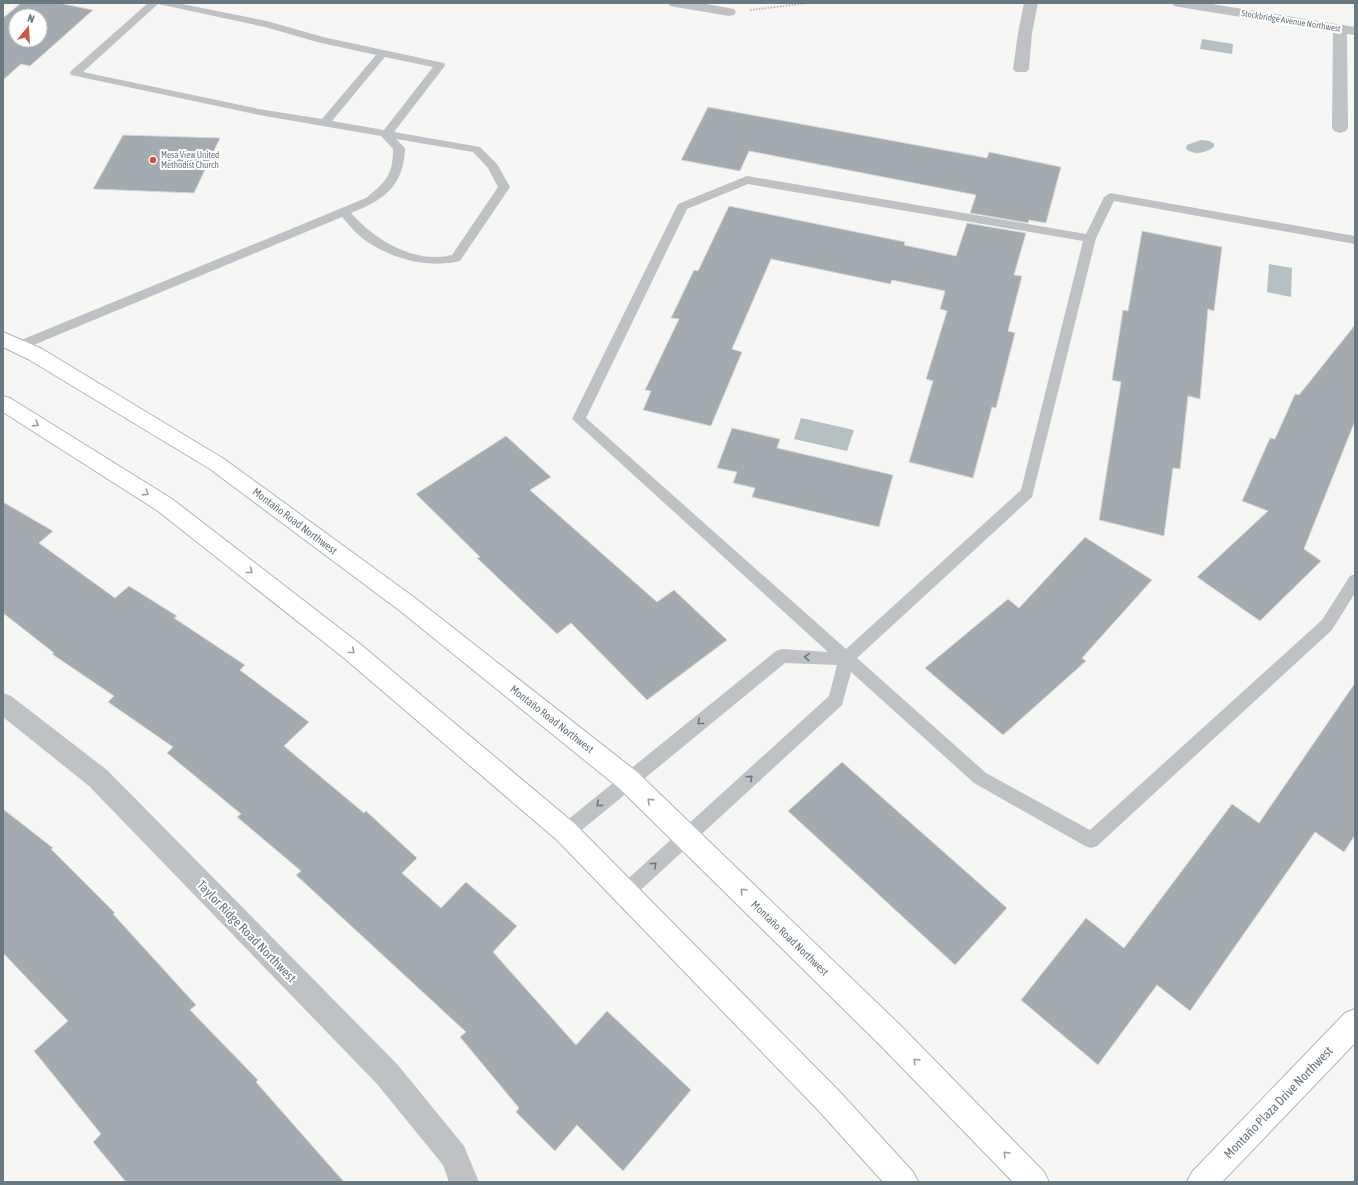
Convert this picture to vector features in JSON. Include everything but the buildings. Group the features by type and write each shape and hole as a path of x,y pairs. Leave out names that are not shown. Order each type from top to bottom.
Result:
{"main road":[{"name":"Montaño Road Northwest","path":"11,343 217,464 407,604 628,780 891,1036 1034,1182"},
{"path":"3,403 165,505 352,651 566,832 829,1101 903,1182"},
{"name":"Montaño Plaza Drive Northwest","path":"1202,1182 1355,1023"}],"street":[{"path":"675,3 729,12"},
{"path":"1021,69 1025,33 1031,3"},
{"name":"Stockbridge Avenue Northwest","path":"1179,3 1348,30"},
{"path":"1340,128 1348,30"},
{"name":"Taylor Ridge Road Northwest","path":"3,703 98,778 387,1074 454,1156 464,1182"}],"lane":[{"path":"154,3 75,73 230,106 324,124 476,149 488,158 497,170 504,187 456,258 446,262 412,256 387,248 370,238 344,213"},
{"path":"162,3 267,24 321,40 440,65 386,135"},
{"path":"324,124 383,53"},
{"path":"11,343 344,213 370,201 391,184 399,165 399,148 386,135"},
{"path":"1090,238 747,180 682,208 579,420 980,778 1091,840 1327,624 1355,580"},
{"path":"626,892 836,700 846,659 1026,493 1090,238 1110,197 1355,240"},
{"path":"566,832 782,656 846,659"}],"path":[{"path":"729,12 809,3"}],"shaded area":[{"path":"1202,39 1233,44 1232,54 1200,49"},
{"path":"1201,140 1210,141 1214,144 1214,147 1200,153 1186,149 1187,145"},
{"path":"1269,264 1292,268 1291,297 1267,292"},
{"path":"801,418 854,430 847,451 794,439"}],"place":[{"name":"Mesa View United Methodist Church","path":"153,160"}]}
